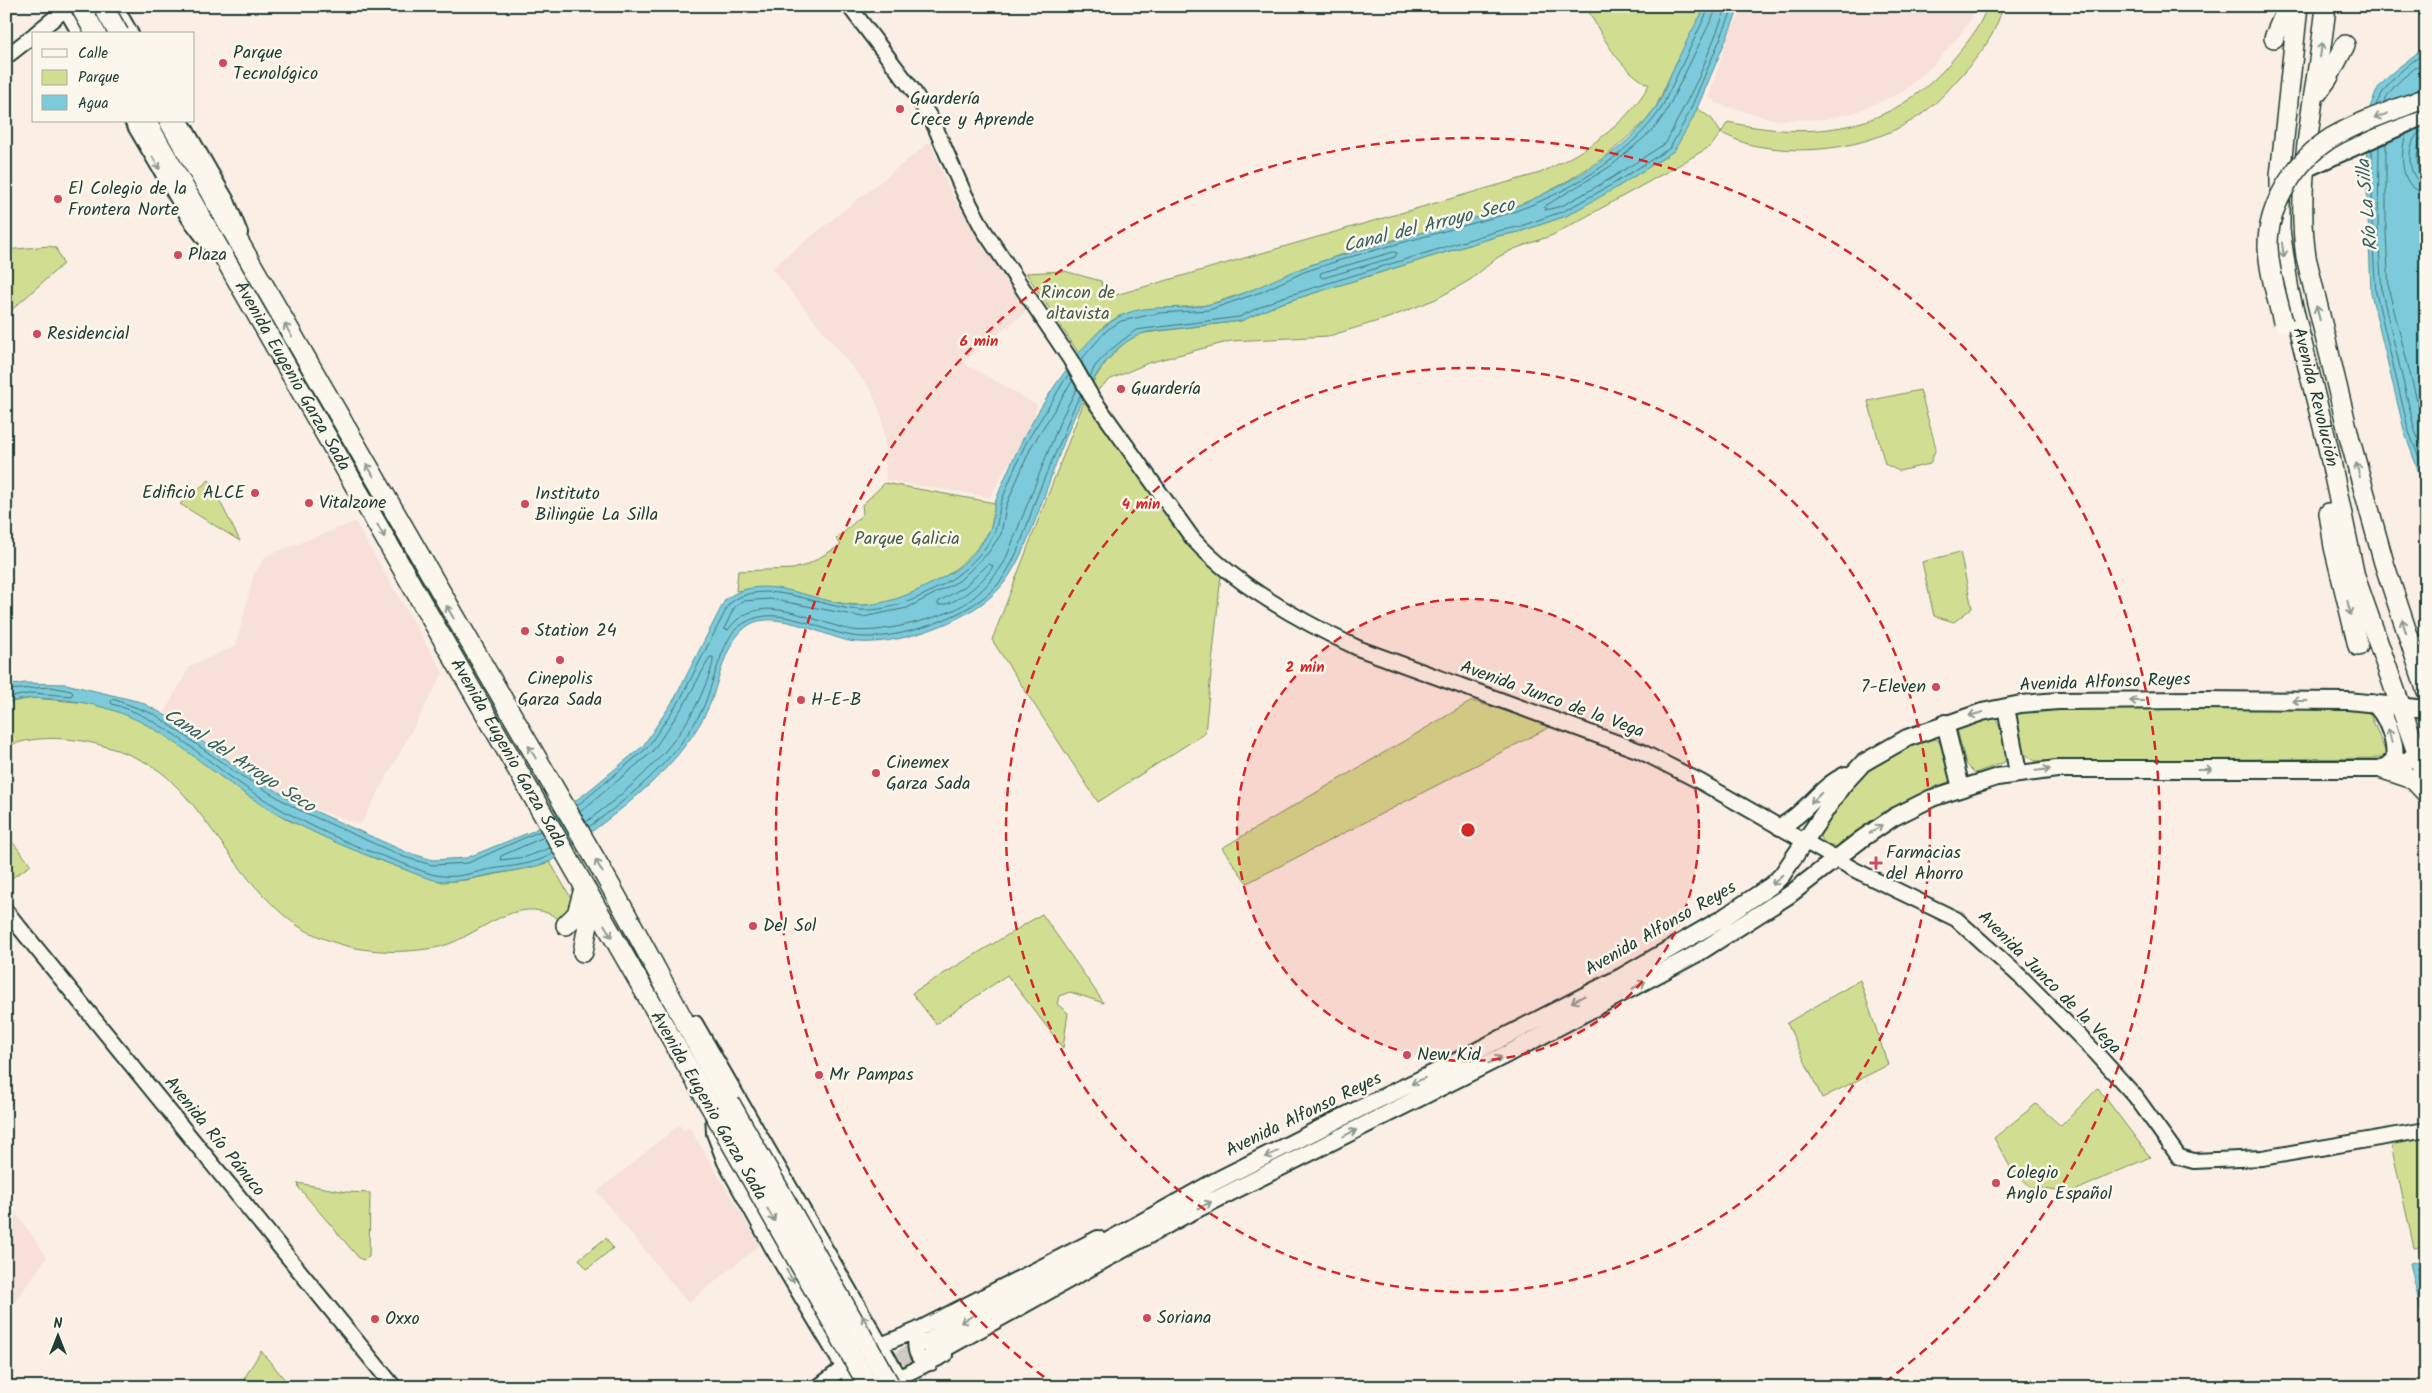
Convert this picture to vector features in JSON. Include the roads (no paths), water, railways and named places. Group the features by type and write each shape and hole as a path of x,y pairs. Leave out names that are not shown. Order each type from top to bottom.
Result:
{"main road":[{"path":"103,6 125,32"},
{"path":"2274,38 2288,6"},
{"name":"Avenida Revolución","path":"2298,6 2279,194 2282,246 2289,291 2328,447 2355,577 2401,708 2422,749 2426,778"},
{"name":"Avenida Revolución","path":"2326,6 2315,95 2313,136 2305,169 2302,226 2313,289 2350,440 2384,563 2426,688"},
{"path":"70,7 94,32"},
{"path":"2315,95 2328,78 2345,46"},
{"path":"2288,97 2294,112 2296,160 2305,169 2426,115"},
{"path":"2355,577 2347,570 2332,526 2306,412 2271,275 2268,245 2270,224 2284,189 2308,157 2330,139 2426,98"},
{"name":"Avenida Eugenio Garza Sada","path":"147,122 869,1387"},
{"name":"Avenida Eugenio Garza Sada","path":"170,122 245,256 556,794 588,846 730,1104 898,1385"},
{"path":"2313,136 2351,150"},
{"path":"2332,526 2334,547 2358,646"},
{"name":"Avenida Alfonso Reyes","path":"926,1348 1214,1182 1485,1048 1678,945 1720,920 1772,885 1790,865 1853,772 1872,757 1945,723 2006,707 2084,701 2301,701 2372,703 2401,708 2426,709"},
{"path":"2372,703 2383,712 2394,749 2394,760 2383,768"},
{"path":"2006,707 2018,773"},
{"path":"1945,723 1961,788"},
{"name":"Avenida Alfonso Reyes","path":"926,1348 1507,1054 1682,962 1789,895 1894,818 1932,798 1961,788 2018,773 2057,769 2383,768 2399,765 2422,749"},
{"path":"2383,768 2413,779 2426,793"},
{"path":"1780,826 1796,818 1836,780 1853,772"},
{"path":"566,925 577,914 588,896"},
{"path":"583,952 588,896"}],"street":[{"path":"115,6 126,32"},
{"name":"Avenida Junco de la Vega","path":"848,6 912,89 933,122 973,211 1088,391 1193,539 1221,566 1249,586 1321,631 1360,649 1640,751 1780,826 1855,870 1964,924 2096,1053 2135,1096 2179,1157 2194,1161 2262,1158 2426,1130"},
{"path":"37,32 70,7 79,32"},
{"path":"99,32 110,24 122,26 125,32"},
{"path":"6,57 32,36"},
{"path":"133,122 189,218 213,250 226,262"},
{"path":"182,122 227,201 238,226 245,256"},
{"name":"Avenida Río Pánuco","path":"6,911 394,1387"},
{"path":"673,1001 686,1011 696,1024 846,1288 881,1345 898,1385"},
{"path":"713,1112 715,1139 725,1162 855,1387"},
{"path":"843,1368 865,1374 881,1387 898,1385 926,1348 1006,1285 1129,1223 1147,1219"},
{"path":"806,1303 819,1307 830,1307 844,1298 846,1288"},
{"path":"806,1303 838,1328 862,1356 898,1385"},
{"path":"818,1387 843,1368 850,1358 862,1356 871,1346 926,1348"}],"water":[{"path":"1706,6 1740,6 1693,118 1674,151 1616,188 1566,216 1519,232 1498,236 1279,304 1241,321 1148,332 1121,346 1099,371 1080,405 1020,556 1004,583 991,596 955,620 933,629 888,641 849,641 778,620 755,622 745,628 737,636 725,658 710,704 702,719 676,757 625,806 551,861 524,869 461,880 439,881 428,878 344,846 288,819 253,799 149,726 127,715 102,707 47,698 31,698 6,703 6,686 25,683 66,684 141,702 172,719 238,768 299,804 406,852 433,860 466,858 533,831 586,793 643,746 675,698 725,600 741,591 758,587 793,591 847,604 875,604 918,590 949,574 967,560 983,542 990,529 995,503 1025,434 1035,416 1075,358 1109,323 1127,313 1138,310 1195,307 1219,302 1319,262 1508,209 1569,181 1627,141 1655,109 1683,48"},
{"name":"Río La Silla","path":"2426,46 2426,121 2422,159 2426,197 2426,492 2405,434 2371,294 2366,163 2370,107 2378,88 2394,71"},
{"path":"2426,1260 2426,1329 2425,1329 2410,1263"}],"tunnel":[{"path":"880,1372 925,1343"}],"place":[{"name":"Parque Tecnológico","path":"223,63"},
{"name":"Guardería Crece y Aprende","path":"900,109"},
{"name":"El Colegio de la Frontera Norte","path":"58,199"},
{"name":"Plaza","path":"178,255"},
{"name":"Residencial","path":"37,334"},
{"name":"Guardería","path":"1121,389"},
{"name":"Edificio ALCE","path":"255,493"},
{"name":"Vitalzone","path":"309,503"},
{"name":"Instituto Bilingüe La Silla","path":"525,504"},
{"name":"Station 24","path":"525,631"},
{"name":"Cinepolis Garza Sada","path":"560,660"},
{"name":"7-Eleven","path":"1936,687"},
{"name":"H-E-B","path":"801,700"},
{"name":"Cinemex Garza Sada","path":"876,773"},
{"name":"Farmacias del Ahorro","path":"1876,863"},
{"name":"Del Sol","path":"753,926"},
{"name":"New Kid","path":"1407,1055"},
{"name":"Mr Pampas","path":"819,1075"},
{"name":"Colegio Anglo Español","path":"1996,1183"},
{"name":"Soriana","path":"1147,1318"},
{"name":"Oxxo","path":"375,1319"}],"water label":[{"name":"Canal del Arroyo Seco","path":"1429,226"},
{"name":"Canal del Arroyo Seco","path":"239,761"}],"park label":[{"name":"Rincon de altavista","path":"1078,303"},
{"name":"Parque Galicia","path":"907,539"}]}
